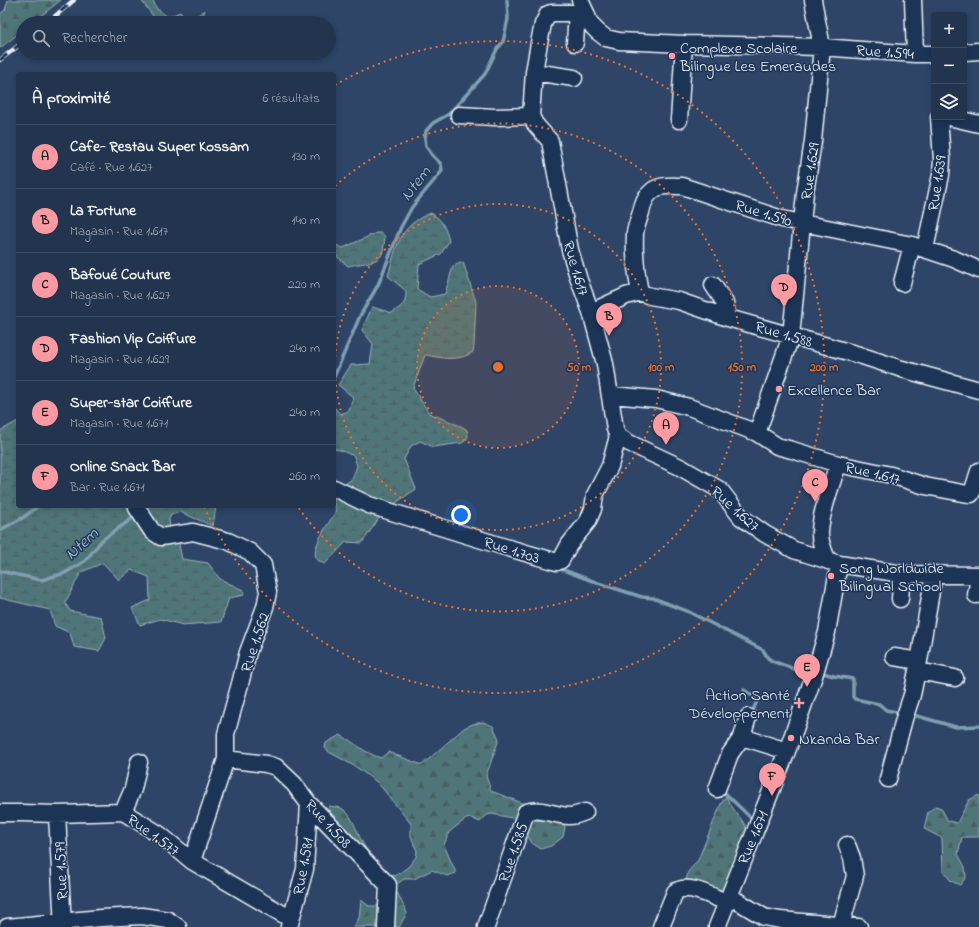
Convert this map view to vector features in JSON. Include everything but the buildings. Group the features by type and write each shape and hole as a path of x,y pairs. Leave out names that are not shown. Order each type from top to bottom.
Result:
{"street":[{"name":"Rue 1.629","path":"757,433 791,336 805,193 813,140 822,47 813,0"},
{"path":"913,0 915,54"},
{"name":"Rue 1.594","path":"581,8 590,24 598,32 606,38 619,41 822,47 931,54"},
{"path":"459,115 494,117 531,116 534,72 543,24 548,14 581,8 575,43"},
{"path":"680,120 684,44"},
{"path":"967,52 979,51"},
{"path":"534,72 574,78"},
{"name":"Rue 1.617","path":"531,116 535,124 550,141 570,250 591,312 605,364 611,395 656,399 689,407 757,433 777,446 838,464 891,475 925,486 971,494 979,471"},
{"name":"Rue 1.639","path":"902,283 918,247 941,175 942,159 939,120"},
{"path":"962,120 979,124"},
{"name":"Rue 1.590","path":"640,292 637,276 635,232 644,200 650,192 659,187 669,186 682,186 782,219 918,247 977,267"},
{"path":"713,285 725,303 728,318"},
{"path":"591,312 626,296 640,292"},
{"name":"Rue 1.588","path":"640,292 650,296 679,301 728,318 979,390"},
{"path":"611,395 615,429 618,436"},
{"name":"Rue 1.703","path":"336,489 369,505 557,562 561,560 570,545 588,522 593,509 595,495 610,466 618,436"},
{"name":"Rue 1.627","path":"618,436 629,443 680,467 720,490 741,517 765,534 794,550 834,562 902,574 979,576"},
{"path":"834,562 822,547 820,532 826,504 838,464"},
{"name":"Rue 1.562","path":"137,508 152,531 161,537 193,532 228,541 250,552 263,565 268,592 265,607 248,652 226,734 226,759 192,861"},
{"name":"Rue 1.671","path":"717,927 787,751 814,676 827,632 834,562"},
{"path":"900,599 902,574"},
{"path":"888,779 919,666 934,574"},
{"path":"976,595 979,576"},
{"path":"894,657 955,678"},
{"path":"717,789 730,754 742,737 748,717"},
{"path":"742,737 787,751"},
{"name":"Rue 1.508","path":"226,759 266,764 276,767 294,784 309,804 388,885 386,927"},
{"path":"123,812 133,790 139,762"},
{"name":"Rue 1.581","path":"290,923 305,869 309,804"},
{"name":"Rue 1.585","path":"486,927 526,812 536,810 568,816 585,812"},
{"name":"Rue 1.577","path":"0,813 57,814 123,812 159,834 192,861 290,923"},
{"name":"Rue 1.579","path":"57,814 63,924"},
{"path":"841,925 854,876 852,858 847,845"},
{"path":"660,927 675,892 678,889 689,888 728,899 764,917 780,920 859,927"},
{"path":"7,927 63,924 101,918 142,916 168,920 178,927"}],"green space":[{"path":"8,0 61,0 41,16 16,16 16,35 0,48 0,14 5,10"},
{"path":"141,0 153,0 156,8 167,16 153,16"},
{"path":"205,10 203,16 196,16"},
{"path":"180,12 184,16 170,16"},
{"path":"431,213 435,215 443,225 449,241 441,254 419,264 417,289 430,297 445,294 453,266 463,262 476,302 473,352 456,358 425,355 413,388 429,413 463,427 467,430 468,436 462,443 433,447 420,441 411,446 404,459 416,489 384,511 362,543 346,542 325,564 317,559 315,555 316,549 321,536 335,513 336,491 352,479 357,466 354,456 336,449 336,409 340,414 349,411 353,397 338,385 351,365 370,364 373,344 362,330 372,307 392,313 404,302 406,291 388,276 400,238 412,224"},
{"path":"376,233 382,233 385,237 381,256 366,263 348,266 336,256 336,245 343,248"},
{"path":"16,422 16,508 216,508 213,526 180,512 171,515 169,519 170,529 193,532 179,545 182,559 208,563 220,579 243,590 244,595 229,598 221,622 183,625 160,619 140,625 132,608 150,600 149,577 131,570 119,580 103,563 81,572 65,603 70,611 101,617 106,638 99,651 74,647 70,633 55,626 50,610 0,598 0,431"},
{"path":"483,722 493,726 499,739 486,776 491,791 561,818 565,827 563,837 551,846 541,849 532,843 521,824 512,818 492,814 487,815 480,822 471,818 466,819 449,832 444,845 456,873 447,876 432,870 414,879 404,879 394,886 407,913 399,927 354,927 359,918 361,900 369,906 377,906 380,903 386,888 329,830 329,806 341,808 347,813 367,850 381,867 391,875 395,876 408,867 416,857 417,851 411,836 411,824 378,783 356,767 329,752 325,748 326,743 340,735 375,756 381,758 388,752 422,765 464,728"},
{"path":"979,795 979,837 962,837 958,854 965,867 966,877 960,885 951,881 943,871 942,838 924,829 928,812 936,806 941,808 948,821 957,823 969,800"},
{"path":"726,796 743,821 747,830 729,883 720,893 686,881 688,872 698,860 721,804"}],"waterway":[{"name":"Ntem","path":"336,372 360,316 378,285 401,227 412,207 442,171 441,164 426,146 426,131 433,123 449,114 485,74 497,49 503,42 508,19 507,0"},
{"path":"0,530 24,517 35,508"},
{"name":"Ntem","path":"0,571 41,580 65,573 85,561 102,540 137,515"},
{"path":"558,568 642,597 653,598 689,612 763,650 772,661 811,675"},
{"path":"819,672 853,679 853,697 855,699 879,704 886,710 902,713"},
{"path":"744,690 757,701 751,715"},
{"path":"910,714 956,727 979,726"},
{"path":"722,790 755,822"}],"railway":[{"path":"55,16 74,0"},
{"path":"0,60 16,47"}],"place":[{"name":"Complexe Scolaire Bilingue Les Emeraudes","path":"672,56"},
{"name":"Fashion Vip Coiffure","path":"784,307"},
{"name":"La Fortune","path":"609,336"},
{"name":"Excellence Bar","path":"779,389"},
{"name":"Cafe- Restau Super Kossam","path":"666,445"},
{"name":"Bafoué Couture","path":"815,502"},
{"name":"Song Worldwide Bilingual School","path":"831,576"},
{"name":"Super-star Coiffure","path":"807,687"},
{"name":"Action Santé Développement","path":"799,703"},
{"name":"Nkanda Bar","path":"791,738"},
{"name":"Online Snack Bar","path":"772,796"}]}
